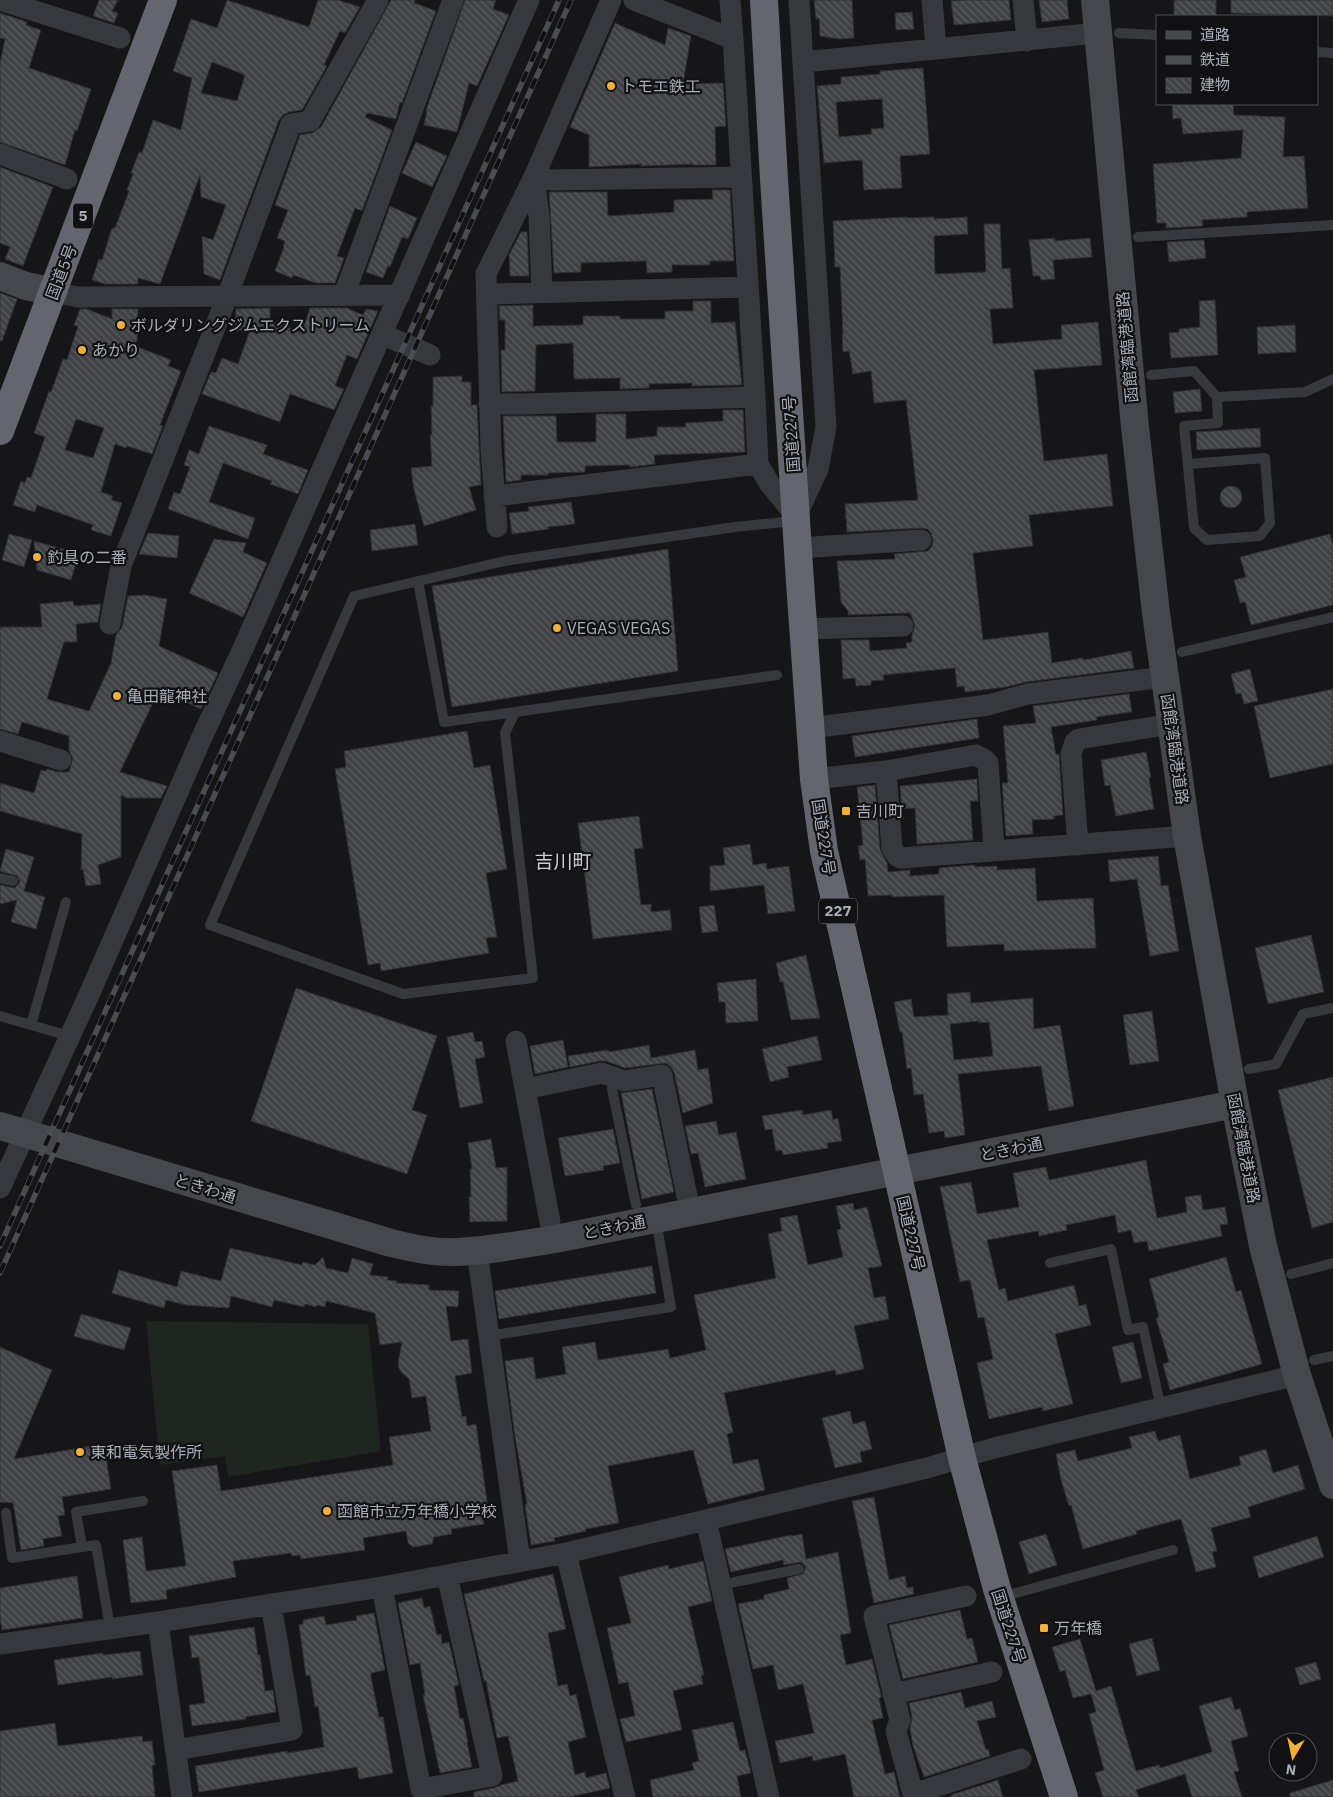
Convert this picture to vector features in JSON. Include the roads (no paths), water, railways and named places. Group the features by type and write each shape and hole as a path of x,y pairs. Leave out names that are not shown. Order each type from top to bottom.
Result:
{"highway":[{"name":"国道5号","path":"0,431 163,0"},
{"name":"国道227号","path":"764,0 773,169 814,779 824,851 962,1458 1000,1598 1064,1797"}],"street":[{"path":"0,0 120,38"},
{"path":"110,624 121,566 227,297 291,124 310,121 378,0"},
{"path":"344,295 453,0"},
{"path":"0,1188 12,1130 70,1036 400,295 529,0"},
{"path":"497,527 489,404 486,274 534,177 611,0"},
{"path":"634,0 733,39"},
{"path":"730,0 758,464 797,528"},
{"path":"797,528 818,469 826,427 799,0"},
{"path":"932,0 936,48"},
{"path":"1023,0 1026,41"},
{"name":"函館湾臨港道路","path":"1095,0 1108,33 1135,427 1156,613 1187,836 1235,1104 1264,1246 1306,1368 1333,1485"},
{"path":"802,62 1108,33"},
{"path":"0,154 66,179"},
{"path":"534,177 552,180 741,177"},
{"path":"534,177 539,216 542,292"},
{"path":"0,276 26,286 78,297 400,295"},
{"path":"487,294 748,287"},
{"path":"393,339 430,355"},
{"path":"489,404 755,396"},
{"path":"494,496 758,464"},
{"path":"797,528 921,540"},
{"path":"804,629 903,626"},
{"path":"811,728 988,705 1028,694 1165,677"},
{"path":"1078,845 1071,754 1075,742 1078,739 1171,724"},
{"path":"0,740 61,760"},
{"path":"814,779 886,771 976,755 986,760 988,764 994,850"},
{"path":"886,771 892,848 897,856 901,858 1187,836"},
{"path":"516,1041 550,1222"},
{"path":"525,1089 602,1074 624,1081 662,1075 687,1196"},
{"name":"ときわ通","path":"12,1130 391,1243 432,1251 454,1252 476,1251 555,1238 646,1212 897,1172 1235,1104"},
{"path":"476,1251 520,1561"},
{"path":"0,1644 158,1622 382,1587 566,1553 927,1468 994,1448 1161,1408 1306,1368"},
{"path":"709,1533 769,1797"},
{"path":"566,1553 625,1797"},
{"path":"382,1587 421,1789 492,1776 447,1575"},
{"path":"966,1596 874,1616 900,1720 896,1731 913,1794 1021,1759"},
{"path":"176,1750 292,1730 271,1604"},
{"path":"158,1622 182,1797"},
{"path":"894,1694 992,1672"}],"lane":[{"path":"1108,33 1156,35"},
{"path":"1318,52 1333,53"},
{"path":"1138,237 1333,226"},
{"path":"1151,375 1194,371 1217,397 1218,423 1184,426 1194,528 1207,540 1260,536 1270,523 1265,458 1188,464"},
{"path":"1217,397 1305,392 1333,379"},
{"path":"515,712 505,733 533,978 403,994 210,925 354,596 505,561 734,527 797,528"},
{"path":"418,581 444,722 777,675"},
{"path":"1182,652 1333,617"},
{"path":"0,878 12,882"},
{"path":"31,1025 66,902"},
{"path":"1249,1069 1276,1064 1303,1014 1333,1008"},
{"path":"0,1016 70,1036"},
{"path":"488,1336 671,1307 612,1089 614,1078"},
{"path":"1050,1263 1111,1249 1128,1330 1143,1326 1161,1408"},
{"path":"1291,1274 1333,1263"},
{"path":"1306,1368 1333,1356"},
{"path":"82,1547 76,1512 143,1502"},
{"path":"6,1513 12,1558 96,1545 110,1628"},
{"path":"1000,1598 1173,1550"},
{"path":"720,1586 799,1569"}],"railway":[{"path":"0,1246 559,0"},
{"path":"0,1273 571,0"}],"place":[{"name":"トモエ鉄工","path":"611,86"},
{"name":"ボルダリングジムエクストリーム","path":"121,325"},
{"name":"あかり","path":"82,350"},
{"name":"釣具の二番","path":"37,557"},
{"name":"VEGAS VEGAS","path":"557,628"},
{"name":"亀田龍神社","path":"117,696"},
{"name":"吉川町","path":"846,811"},
{"name":"東和電気製作所","path":"80,1452"},
{"name":"函館市立万年橋小学校","path":"327,1511"},
{"name":"万年橋","path":"1044,1628"}],"district":[{"name":"吉川町","path":"563,861"}]}
